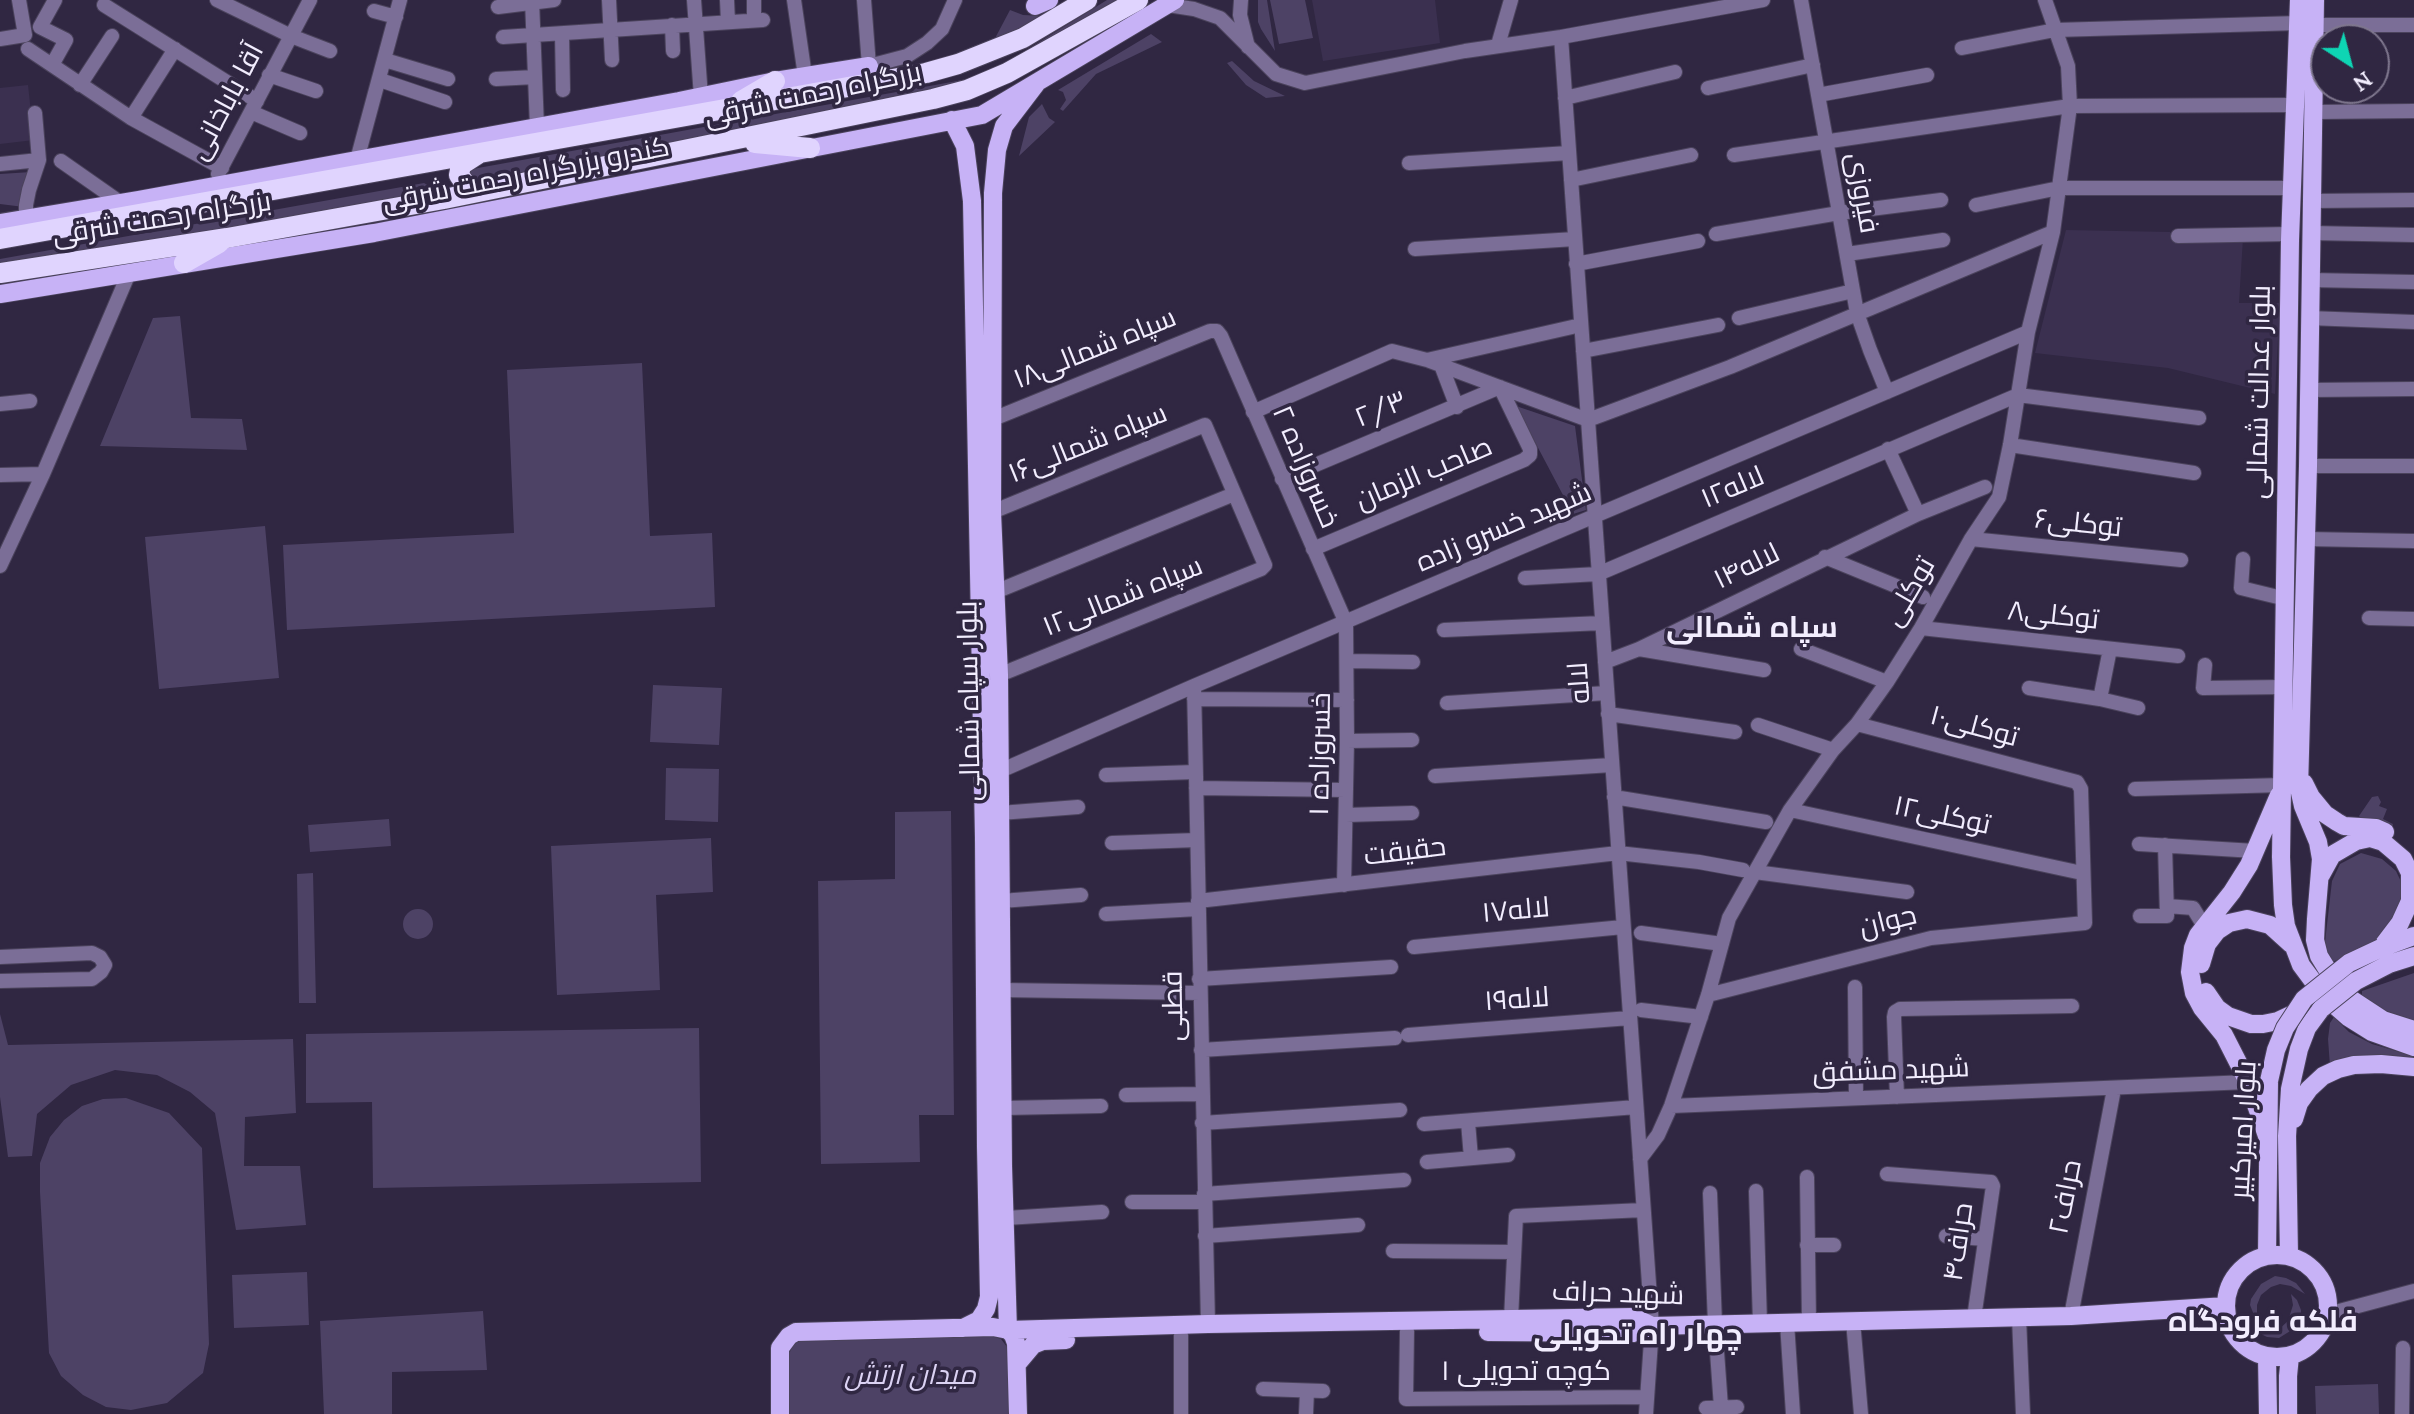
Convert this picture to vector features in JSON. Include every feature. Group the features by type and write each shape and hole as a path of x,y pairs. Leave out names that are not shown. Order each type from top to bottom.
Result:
{"highway":[{"name":"بزرگراه رحمت شرقی","path":"0,239 421,165 731,106 879,83 958,64 1023,38 1087,0"},
{"name":"بزرگراه رحمت شرقی","path":"0,273 227,238 427,202 933,99 967,90 1007,73 1138,0"},
{"path":"731,106 775,81"},
{"path":"735,141 810,148"},
{"path":"478,154 461,165 459,175 468,188 481,191"},
{"path":"421,165 431,170 439,183 436,193 427,202"},
{"path":"130,202 181,208"},
{"path":"184,263 227,238"}],"main road":[{"name":"بلوار عدالت شمالی","path":"2299,0 2307,24 2315,112 2309,318 2298,351 2308,390 2299,772 2303,806 2318,842 2321,859 2315,940 2326,968 2351,999 2383,1020 2414,1030"},
{"name":"بلوار عدالت شمالی","path":"2292,945 2283,905 2286,599 2298,351 2290,234 2291,188 2296,105 2307,24 2315,0"},
{"name":"کندرو بزرگراه رحمت شرقی","path":"0,294 374,233 982,115 1172,2"},
{"name":"کندرو بزرگراه رحمت شرقی","path":"0,223 130,202 869,66"},
{"name":"بلوار سپاه شمالی","path":"1008,1330 998,1297 986,1147 994,1039 1002,990 999,675 988,627 995,592 992,512 993,193 997,150 1004,126 1036,84"},
{"name":"بلوار سپاه شمالی","path":"952,120 967,156 972,201 988,627 994,1039 1004,1108 1006,1218 998,1297"},
{"path":"967,156 975,144 981,142 987,142 997,150"},
{"path":"2299,772 2311,797 2325,814 2344,826 2376,828 2392,834 2406,845 2414,857"},
{"path":"2267,1136 2248,1082 2224,1035 2194,993 2190,972 2198,935 2249,865 2283,785"},
{"path":"2320,876 2332,855 2356,841 2370,838 2383,842 2403,859 2410,873 2410,901 2385,956"},
{"path":"2293,1014 2263,1024 2251,1024 2228,1016 2210,999 2200,974 2201,959 2217,931 2229,923 2247,919 2262,921 2281,933 2292,945 2312,982 2336,1008 2372,1032 2414,1047"},
{"name":"بلوار امیرکبیر","path":"2289,1256 2287,1136 2290,1089 2307,1028 2321,1009 2414,936"},
{"name":"بلوار امیرکبیر","path":"2267,1256 2269,1081 2280,1039 2304,999 2349,963 2385,956 2414,956"},
{"path":"2287,1136 2299,1103 2323,1076 2354,1065 2414,1067"},
{"path":"2267,1256 2289,1256 2315,1271 2324,1284 2328,1314 2324,1328 2304,1350 2290,1356 2267,1357 2250,1350 2237,1339 2229,1323 2226,1306 2228,1292 2242,1269 2254,1261 2267,1256"},
{"path":"963,1328 979,1320 998,1297"},
{"name":"شهید حراف","path":"1008,1330 1084,1334 1208,1324 1511,1319 1633,1333 1652,1326 2071,1316 2226,1306"},
{"path":"1017,1364 1026,1351 1043,1341 1084,1334 1181,1335 1576,1326"},
{"path":"780,1414 780,1348 796,1332 993,1327 1008,1330 1016,1343 1018,1414"},
{"path":"2288,1414 2290,1356"},
{"path":"2267,1357 2268,1414"}],"street":[{"path":"0,39 25,35 19,0"},
{"path":"52,65 66,40 40,27 55,0"},
{"path":"217,0 330,51"},
{"name":"آقا باباخانی","path":"213,185 310,0"},
{"path":"357,160 400,0"},
{"path":"498,7 554,0"},
{"path":"609,0 612,60"},
{"path":"694,0 701,97"},
{"path":"727,0 728,22"},
{"path":"503,37 758,20 754,0"},
{"path":"794,0 805,76"},
{"path":"864,0 869,66 907,56 927,43 942,29 955,0"},
{"path":"1241,0 1240,15 1248,48"},
{"path":"1498,45 1511,0"},
{"path":"1172,2 1220,18 1276,74 1305,83 1498,45 1561,37 1708,5 1763,0"},
{"name":"فیروزی","path":"1801,0 1853,291 1863,311 1887,392"},
{"name":"توکلی","path":"1640,1159 1658,1135 1671,1106 1708,995 1729,918 1749,871 1833,750 1857,724 1887,682 1999,497 2028,332 2053,232 2070,106 2068,66 2045,0"},
{"path":"532,1 537,127"},
{"path":"104,5 175,49 254,107 300,133"},
{"path":"374,11 396,17"},
{"path":"1962,48 2055,30 2307,24 2414,25"},
{"path":"672,25 673,51"},
{"path":"562,34 563,90"},
{"path":"80,85 112,36"},
{"name":"لاله","path":"1561,37 1623,927 1635,1014 1636,1107 1652,1326 1646,1414"},
{"path":"28,49 131,118 222,168"},
{"path":"131,118 175,49"},
{"path":"385,60 448,79"},
{"path":"1708,88 1813,65"},
{"path":"1565,98 1675,72"},
{"path":"269,75 316,91"},
{"path":"1818,95 1927,75"},
{"path":"496,79 535,77"},
{"path":"380,80 445,102"},
{"path":"1734,155 2070,106 2296,105"},
{"path":"2315,112 2414,111"},
{"path":"26,219 29,190 39,160 35,113"},
{"path":"1409,163 1569,153"},
{"path":"1571,180 1691,155"},
{"path":"0,164 39,160"},
{"path":"61,161 130,202"},
{"path":"1976,205 2059,188 2291,188"},
{"path":"1716,234 1941,200"},
{"path":"2311,201 2414,200"},
{"path":"1253,412 1386,353 1397,351 1588,420 1730,367 2053,232"},
{"path":"2311,233 2414,235"},
{"path":"2178,236 2290,234"},
{"path":"1415,249 1575,239"},
{"path":"1847,254 1943,240"},
{"path":"1576,264 1698,241"},
{"path":"0,566 129,273"},
{"path":"2310,280 2414,282"},
{"path":"1739,318 1853,291"},
{"path":"2309,318 2414,322"},
{"path":"1434,363 1581,325"},
{"path":"1583,351 1718,325"},
{"name":"سپاه شمالی۱۸","path":"993,419 1210,331 1217,331"},
{"name":"خسروزاده ۲","path":"1217,331 1346,623"},
{"name":"شهید خسرو زاده","path":"1000,771 1194,693 1346,623 2028,332"},
{"path":"1434,363 1457,407"},
{"name":"۲/۳","path":"1282,479 1500,387"},
{"name":"صاحب الزمان","path":"1313,549 1530,455 1530,449 1500,387"},
{"path":"2308,390 2414,389"},
{"path":"2018,395 2199,418"},
{"name":"لاله۱۲","path":"1598,574 2018,395"},
{"path":"0,404 30,401"},
{"name":"سپاه شمالی۱۶","path":"992,512 1205,425 1234,494"},
{"path":"2010,445 2194,473"},
{"path":"1888,449 1918,514"},
{"path":"2308,466 2414,466"},
{"path":"0,475 43,474"},
{"name":"لاله۱۴","path":"1605,662 1639,649 1918,514 1985,487"},
{"path":"995,592 1234,494"},
{"name":"سپاه شمالی۱۲","path":"999,675 1261,569 1265,565 1234,494"},
{"name":"توکلی۶","path":"1971,539 2181,560"},
{"path":"2306,539 2414,541"},
{"path":"1825,557 1923,597"},
{"path":"2243,559 2241,588 2286,599"},
{"path":"1525,578 1598,574"},
{"path":"2369,618 2414,619"},
{"name":"خسروزاده ۱","path":"1344,885 1346,623"},
{"path":"1444,630 1602,623"},
{"name":"توکلی۸","path":"1921,628 2178,656"},
{"path":"1639,649 1764,670"},
{"path":"1801,649 1887,682"},
{"path":"2100,699 2110,649"},
{"path":"1348,661 1413,662"},
{"path":"2205,665 2203,688 2284,687"},
{"path":"2029,688 2138,708"},
{"path":"1194,693 1347,700"},
{"name":"قطبی","path":"1194,693 1208,1324"},
{"path":"1447,703 1607,693"},
{"path":"1608,714 1735,732"},
{"name":"۱۰توکلی","path":"1857,724 2077,782 2081,789 2082,873"},
{"path":"1758,725 1833,750"},
{"path":"1347,741 1412,740"},
{"path":"1435,776 1612,765"},
{"path":"1106,775 1195,772"},
{"path":"2135,789 2283,785"},
{"path":"1196,788 1346,790"},
{"path":"1614,797 1766,822"},
{"path":"1000,813 1078,807"},
{"name":"توکلی۱۲","path":"1790,810 2082,873"},
{"path":"1346,815 1412,813"},
{"path":"1112,843 1197,840"},
{"path":"2139,844 2255,851"},
{"path":"2140,916 2167,916 2165,845"},
{"name":"حقیقت","path":"1106,914 1618,853 1907,892"},
{"name":"جوان","path":"1708,995 1931,938 2085,923 2082,873"},
{"path":"1001,901 1081,895"},
{"path":"2167,906 2193,908 2204,926"},
{"name":"لاله۱۷","path":"1414,947 1623,927"},
{"path":"1641,933 1722,944"},
{"path":"0,957 92,953 100,957 105,965 92,979 0,981"},
{"path":"20,981 23,956"},
{"path":"1002,990 1101,992 1200,986 1391,967"},
{"path":"1855,987 1856,1098"},
{"path":"1897,1097 1894,1017 1900,1009 2072,1006"},
{"name":"لاله۱۹","path":"1201,1050 1402,1036 1635,1014 1701,1017"},
{"name":"شهید مشفق","path":"1671,1106 2248,1082"},
{"name":"حراف۲","path":"2071,1316 2114,1089"},
{"path":"1126,1095 1202,1094"},
{"path":"1004,1108 1101,1106"},
{"path":"1424,1124 1636,1107"},
{"path":"1202,1123 1400,1110"},
{"path":"1468,1122 1471,1158"},
{"path":"1427,1162 1508,1155"},
{"name":"حراف۴","path":"1887,1174 1991,1182 1993,1186 1974,1318"},
{"path":"1807,1177 1809,1322"},
{"path":"1132,1202 1404,1180"},
{"path":"1756,1191 1760,1323"},
{"path":"1710,1193 1715,1324 1714,1408 1737,1407"},
{"path":"1511,1319 1516,1216 1643,1210"},
{"path":"1006,1218 1102,1212"},
{"path":"1205,1236 1358,1225"},
{"path":"1946,1236 1985,1239"},
{"path":"1807,1245 1834,1245"},
{"path":"1393,1251 1514,1252"},
{"path":"2328,1314 2414,1291"},
{"path":"2019,1317 2023,1414"},
{"path":"1853,1321 1861,1414"},
{"path":"1787,1323 1793,1414"},
{"name":"کوچه تحویلی ۱","path":"1407,1331 1406,1399 1646,1397"},
{"path":"1181,1335 1181,1414"},
{"path":"2402,1414 2403,1348"},
{"path":"1263,1389 1323,1391"},
{"path":"1306,1414 1307,1391"}],"shaded area":[{"path":"1312,0 1435,0 1440,43 1323,61"},
{"path":"28,85 34,140 0,144 0,88"},
{"path":"2066,230 2170,232 2174,240 2243,238 2239,303 2280,303 2275,394 2168,368 2035,353"}],"green space":[{"path":"1107,0 1122,0 1018,63 961,86 914,98 474,183 463,176 465,171 478,168 968,79 1012,59"},
{"path":"1258,0 1267,0 1275,51 1258,22"},
{"path":"1270,0 1305,0 1313,38 1279,44"},
{"path":"1010,10 1023,15 1045,16 992,44"},
{"path":"1151,34 1162,42 1096,74 1063,111 1060,109 1066,100 1063,92 1058,90"},
{"path":"1232,61 1254,81 1285,96 1266,98 1246,85 1227,63"},
{"path":"1042,104 1049,118 1055,122 1019,156 1029,117"},
{"path":"31,172 24,207 0,204 0,174"},
{"path":"424,183 429,186 428,192 420,195 0,268 0,259"},
{"path":"180,316 191,418 242,419 247,450 100,446 153,318"},
{"path":"642,363 650,536 712,533 715,607 287,630 283,545 514,533 507,370"},
{"path":"1516,406 1575,426 1586,510 1573,514"},
{"path":"265,526 279,678 159,689 145,537"},
{"path":"653,685 722,688 719,745 650,742"},
{"path":"666,768 719,769 718,822 665,820"},
{"path":"2378,796 2379,806 2387,809 2383,819 2393,824 2392,829 2362,820 2359,816 2372,797"},
{"path":"951,811 954,1115 919,1115 920,1162 821,1164 818,881 895,879 895,812"},
{"path":"389,819 391,846 310,852 308,825"},
{"path":"711,838 713,892 656,895 660,990 557,995 551,846"},
{"path":"2361,853 2382,859 2396,871 2404,888 2402,910 2371,945 2330,963 2324,951 2332,881 2340,864"},
{"path":"313,873 316,1003 299,1003 297,874"},
{"path":"418,909 428,914 433,924 428,934 418,939 408,934 403,924 408,914"},
{"path":"2414,973 2414,1021 2381,1009 2362,996 2362,991"},
{"path":"0,1014 8,1045 293,1039 296,1113 245,1117 244,1166 300,1166 306,1225 236,1230 215,1113 190,1092 157,1075 115,1070 71,1085 37,1114 32,1156 8,1157 0,1097"},
{"path":"2334,1017 2349,1032 2372,1044 2414,1056 2414,1063 2330,1066 2328,1039"},
{"path":"699,1028 701,1182 373,1188 372,1102 306,1103 306,1034"},
{"path":"126,1098 169,1113 202,1148 209,1344 203,1373 167,1403 131,1410 106,1407 83,1395 61,1376 49,1353 40,1192 40,1163 50,1137 64,1120 82,1106 103,1099"},
{"path":"307,1272 309,1325 234,1328 232,1275"},
{"path":"2275,1276 2296,1283 2305,1294 2291,1286 2280,1284 2271,1287 2261,1295 2257,1305 2259,1321 2250,1305 2251,1299 2261,1284"},
{"path":"2291,1294 2301,1310 2301,1319 2295,1328 2279,1338 2257,1332 2277,1331 2288,1321 2293,1305"},
{"path":"483,1311 487,1370 392,1372 392,1414 324,1414 320,1321"},
{"name":"میدان ارتش","path":"992,1336 1001,1339 1007,1347 1009,1414 789,1414 788,1356 794,1343 799,1341"},
{"path":"2378,1384 2379,1414 2316,1414 2315,1386"}],"district":[{"name":"سپاه شمالی","path":"1752,628"},
{"name":"فلکه فرودگاه","path":"2263,1322"},
{"name":"چهار راه تحویلی","path":"1638,1335"}]}
